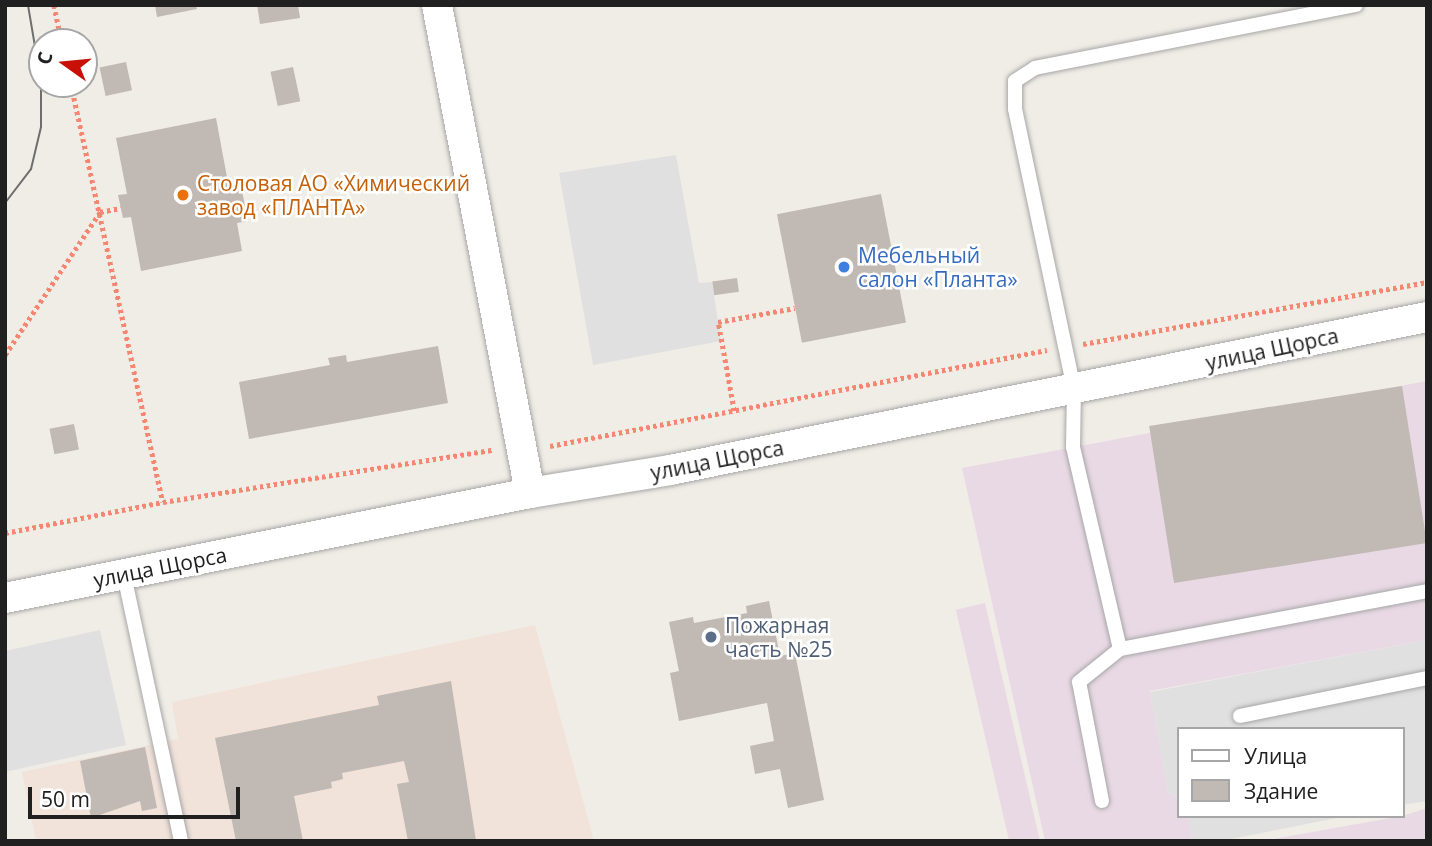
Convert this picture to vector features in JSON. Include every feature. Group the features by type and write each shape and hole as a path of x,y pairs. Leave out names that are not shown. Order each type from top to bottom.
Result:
{"street":[{"path":"438,5 530,494"},
{"name":"улица Щорса","path":"5,598 1074,389 1427,317"}],"lane":[{"path":"1120,649 1073,447 1074,389 1015,109 1015,81 1035,68 1356,5"},
{"path":"124,575 181,841"},
{"path":"1102,801 1079,682 1120,649 1427,591"},
{"path":"1240,716 1427,678"}],"path":[{"path":"54,5 59,28"},
{"path":"74,98 163,502"},
{"path":"5,355 100,212 121,208"},
{"path":"5,533 163,502 484,450 522,452 1066,347 1427,282"},
{"path":"734,411 718,321 795,308"}],"shaded area":[{"path":"676,155 699,283 712,282 721,341 593,365 559,173"},
{"path":"1427,381 1427,640 1150,691 1168,792 1176,797 1176,818 1188,818 1192,841 1045,841 962,468"},
{"path":"985,603 1040,841 1009,841 956,610"},
{"path":"535,625 594,841 36,841 22,772 178,739 172,702"},
{"path":"100,630 126,745 5,772 5,651"},
{"path":"1427,640 1427,801 1404,805 1404,727 1176,727 1176,797 1168,792 1150,692"},
{"path":"1427,808 1427,841 1262,841 1391,818 1404,818 1404,815"},
{"path":"1188,818 1337,818 1221,841 1192,841"}],"building":[{"path":"155,5 196,5 197,9 157,17"},
{"path":"257,5 298,5 300,18 260,24"},
{"path":"126,62 132,90 106,96 100,68"},
{"path":"293,67 300,101 278,106 271,72"},
{"name":"Столовая АО «Химический завод «ПЛАНТА»","path":"216,118 229,188 241,186 248,221 237,223 242,251 141,271 131,217 123,218 118,195 127,194 116,138"},
{"path":"881,194 906,323 802,343 777,214"},
{"path":"737,278 739,292 714,295 712,281"},
{"path":"438,346 448,403 249,439 239,382 330,365 328,358 346,355 347,362"},
{"path":"1402,386 1427,543 1174,583 1149,426"},
{"path":"74,424 79,450 54,454 49,429"},
{"path":"769,601 780,656 795,653 824,800 788,808 780,769 755,774 750,746 774,741 767,703 679,721 670,673 679,671 669,622 693,617 694,623 747,613 746,606"},
{"path":"451,681 476,841 408,841 397,784 409,782 404,761 342,773 343,779 331,782 332,788 294,796 303,841 236,841 215,738 379,705 377,696"},
{"path":"145,747 157,808 142,811 140,801 91,818 80,761"}],"tram line":[{"path":"5,203 31,169 41,127 41,82 28,5"}],"place":[{"name":"Столовая АО «Химический завод «ПЛАНТА»","path":"183,195"},
{"name":"Мебельный салон «Планта»","path":"844,267"},
{"name":"Пожарная часть №25","path":"711,637"}]}
